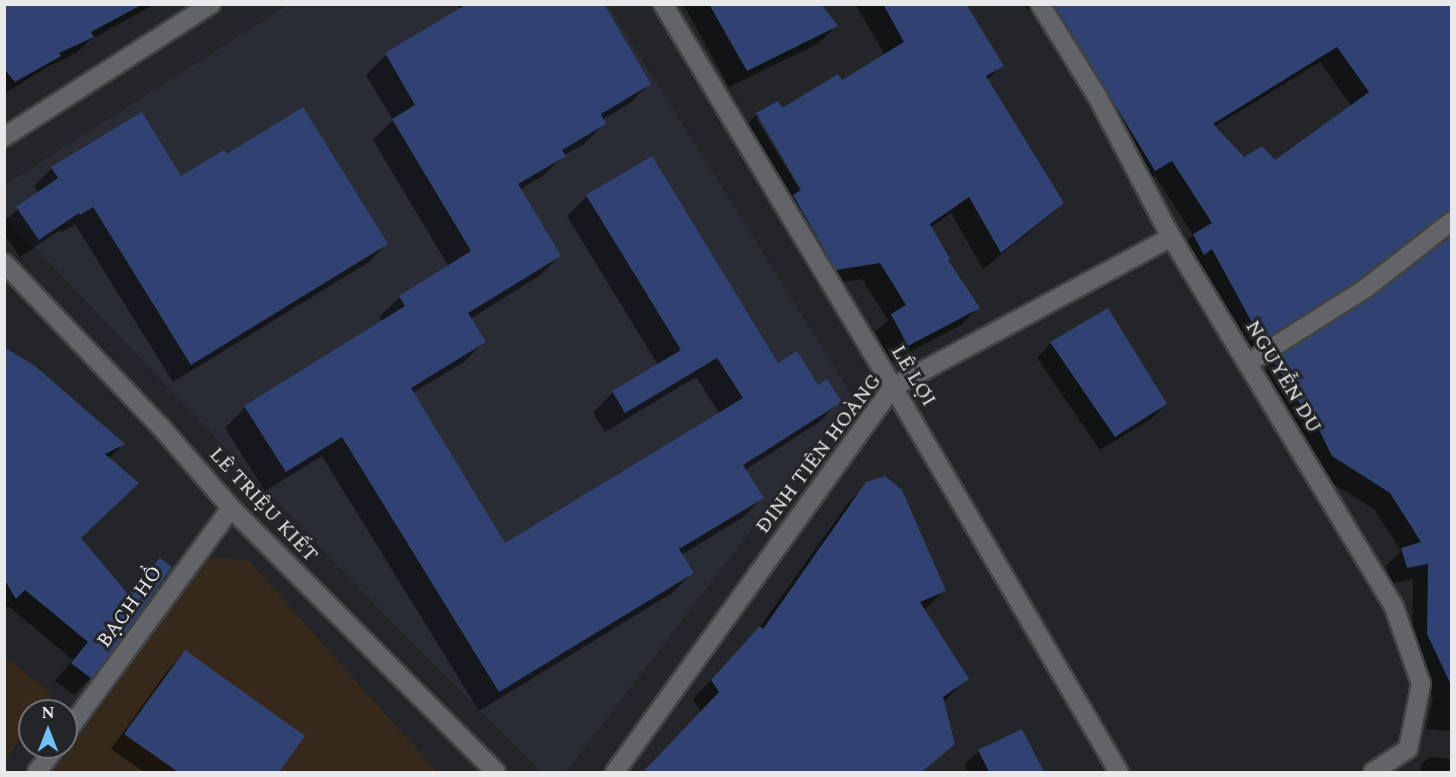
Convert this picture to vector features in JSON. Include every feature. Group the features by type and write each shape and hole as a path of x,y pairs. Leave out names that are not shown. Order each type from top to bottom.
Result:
{"street":[{"path":"4,137 211,4"},
{"name":"LÊ LỢI","path":"663,4 893,387 1119,772"},
{"name":"NGUYỄN DU","path":"1040,4 1097,96 1171,237 1394,607 1422,684 1408,749 1373,772"},
{"path":"1248,363 1366,288 1452,221"},
{"name":"ĐINH TIÊN HOÀNG","path":"615,772 893,387 1171,237"},
{"name":"LÊ TRIỆU KIẾT","path":"4,263 160,426 231,508 496,772"},
{"name":"BẠCH HỔ","path":"78,717 231,508"},
{"path":"37,772 47,759"}],"shaded area":[{"path":"288,5 608,5 853,397 566,772 542,772 379,609 5,216 5,185"},
{"path":"209,557 248,560 437,772 53,772 62,759 78,759 78,738"},
{"path":"5,657 53,694 49,699 18,699 18,742 5,760"}],"building":[{"path":"4,4 143,4 91,32 94,37 59,53 61,56 15,82 4,69"},
{"path":"467,4 604,4 651,84 601,114 606,124 562,150 566,156 518,184 561,256 468,313 486,342 411,388 505,543 743,398 717,358 625,413 612,391 681,350 586,195 652,156 778,363 797,351 818,385 827,379 842,402 743,465 764,498 679,549 694,573 499,692 342,437 286,472 244,406 405,306 399,296 471,251 392,119 415,105 385,53"},
{"path":"709,4 821,4 838,26 747,71"},
{"path":"883,4 966,4 1004,66 986,76 1064,203 1001,253 969,197 930,224 950,259 948,260 980,308 908,346 891,314 906,305 880,263 836,270 793,195 801,190 756,113 778,101 782,108 838,74 842,80 904,42"},
{"path":"1054,4 1452,4 1452,210 1360,279 1262,341 1212,249 1204,255 1193,234 1212,223 1172,161 1155,171","holes":["1337,47 1369,92 1275,160 1262,146 1244,157 1213,124"]},
{"path":"303,107 388,244 191,365 93,207 80,215 79,213 39,240 16,207 58,178 51,167 142,112 181,176 224,150 227,154"},
{"path":"1452,236 1452,687 1427,634 1428,564 1407,568 1401,548 1421,542 1390,493 1332,456 1308,407 1304,410 1273,360 1373,297"},
{"path":"1108,308 1167,404 1115,437 1050,342"},
{"path":"4,347 35,366 125,444 105,454 139,483 81,538 128,594 160,558 172,567 92,679 71,663 88,642 25,590 16,599 4,579"},
{"path":"885,476 902,490 946,591 920,602 969,679 943,697 955,744 922,772 643,772 719,692 711,680 760,626 763,629 866,482"},
{"path":"185,650 305,736 279,772 178,772 124,734"},
{"path":"1022,729 1044,772 989,772 978,750"}]}
